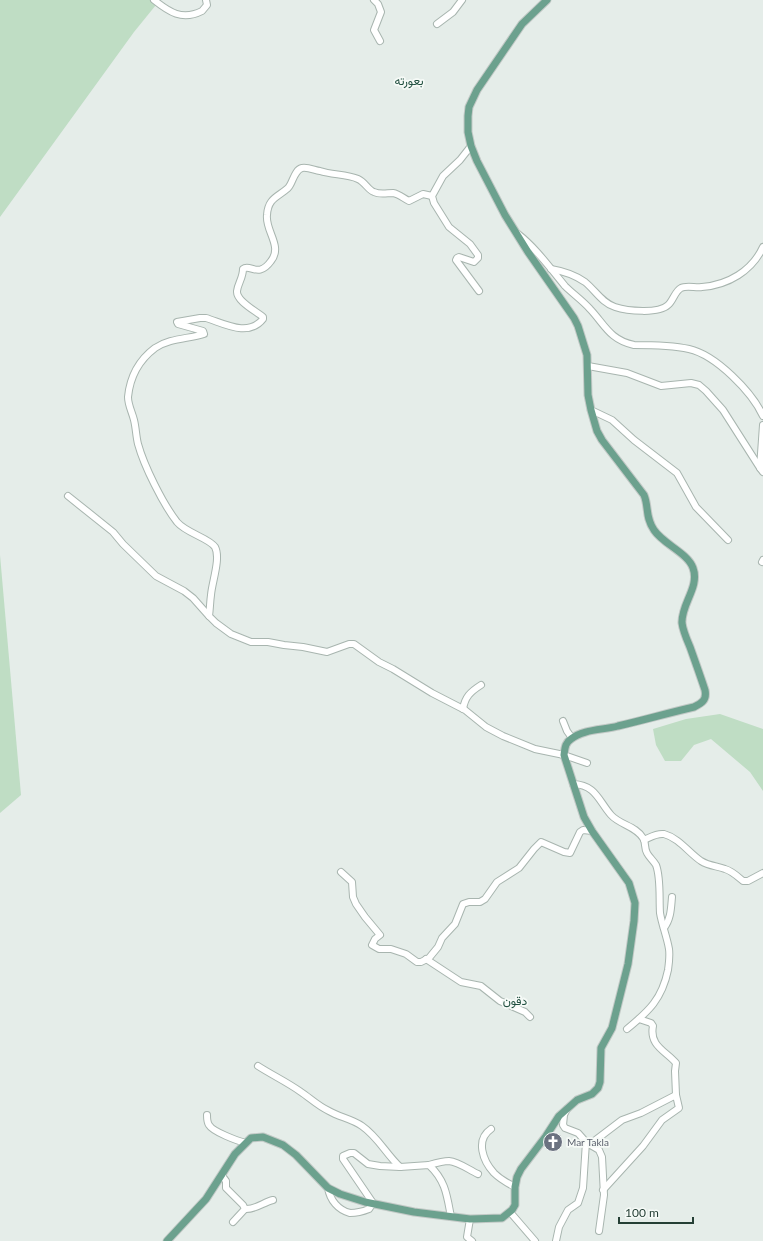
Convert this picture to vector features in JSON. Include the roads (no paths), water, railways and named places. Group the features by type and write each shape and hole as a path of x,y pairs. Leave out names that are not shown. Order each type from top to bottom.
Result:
{"main road":[{"path":"168,1241 197,1210 235,1154 251,1138 263,1137 283,1145 296,1155 328,1188 340,1194 414,1212 470,1219 502,1218 510,1212 515,1205 515,1188 517,1177 521,1169 559,1116 577,1100 592,1094 598,1088 600,1082 602,1048 612,1028 628,964 635,903 629,884 584,817 564,755 565,745 572,738 583,733 694,707 702,704 706,696 682,623 696,578 694,568 691,562 658,535 653,529 646,512 644,495 602,440 590,410 588,395 588,366 584,346 574,318 514,230 483,175 471,146 468,132 468,116 472,99 522,24 547,0"}],"street":[{"path":"154,0 166,10 180,16 202,11 207,5 206,0"},
{"path":"374,0 378,4 381,12 374,30 380,41"},
{"path":"437,24 453,12 462,0"},
{"path":"471,146 457,164 443,176 432,196 434,203 450,227 470,244 478,255 478,258 474,262 459,257 456,260 479,291"},
{"path":"209,616 216,568 216,551 210,542 184,529 164,502 153,480 139,446 129,404 128,395 135,371 146,356 162,344 204,334 203,331 178,324 177,322 196,318 206,318 236,328 249,327 262,320 263,317 241,301 237,291 242,278 243,269 248,267 258,271 272,261 275,245 267,220 270,203 276,196 289,187 295,175 301,168 354,177 362,181 374,192 397,194 409,201 423,194 432,196"},
{"path":"514,230 526,240 566,287 586,304 608,331 616,338 626,343 688,349 707,356 746,389 752,396 763,416"},
{"path":"551,269 577,277 585,282 611,306 623,309 662,310 669,305 680,288 701,288 731,280 749,268 763,247"},
{"path":"588,366 627,374 661,386 692,383 699,386 706,391 723,410 761,470"},
{"path":"590,410 612,420 676,474 696,507 728,540"},
{"path":"761,470 763,425"},
{"path":"68,496 113,532 123,544 156,576 184,591 193,598 216,623 231,634 251,642 268,642 327,652 349,644 354,644 379,662 463,709 486,727 503,736 535,749 564,755 587,763"},
{"path":"463,709 464,700 470,692 481,685"},
{"path":"563,721 566,731 572,738"},
{"path":"573,784 581,784 595,792 612,816 618,821 632,828 644,840 646,852 653,859 656,867 660,914 669,951 669,963 666,979 658,1000 639,1019 627,1028"},
{"path":"341,872 352,882 353,897 356,904 380,935 375,939 372,945 379,949 391,950 406,954 417,962 421,962 426,960 434,952 442,938 455,924 463,904 469,902 480,902 485,899 497,882 519,868 541,842 570,853 580,832 583,830 592,831"},
{"path":"644,840 657,834 666,835 673,838 702,862 710,866 724,868 742,881 748,880 763,873"},
{"path":"664,928 668,924 672,897"},
{"path":"426,960 461,982 481,986 500,1002 525,1012 530,1016"},
{"path":"604,1190 643,1146 662,1120 679,1108 676,1094 676,1063 662,1052 654,1042 651,1033 653,1026 651,1023 639,1019"},
{"path":"258,1066 302,1092 309,1099 328,1111 354,1121 362,1126 372,1134 400,1167"},
{"path":"588,1144 605,1134 622,1120 641,1113 676,1094"},
{"path":"567,1108 564,1115 563,1124 565,1128 578,1133 588,1144 599,1150 601,1153 604,1190 599,1231"},
{"path":"207,1115 208,1124 212,1128 233,1139 246,1143"},
{"path":"491,1129 486,1133 482,1140 482,1153 494,1172 503,1181 515,1188"},
{"path":"556,1241 559,1227 568,1210 578,1203 583,1188 588,1144"},
{"path":"328,1188 329,1196 332,1201 337,1206 351,1213 369,1209 373,1203 343,1159 343,1156 350,1153 354,1153 368,1164 380,1166 400,1167 449,1161 461,1164 465,1168 478,1174"},
{"path":"430,1164 442,1180 446,1189 451,1217"},
{"path":"223,1173 223,1177 226,1181 226,1188 243,1205 245,1209"},
{"path":"233,1222 245,1209 254,1208 264,1202 273,1200"},
{"path":"510,1212 535,1241"},
{"path":"470,1219 467,1237 472,1241"}],"place":[{"name":"Mar Takla","path":"553,1142"}],"district":[{"name":"بعورته","path":"409,80"},
{"name":"دقون","path":"515,1000"}]}
